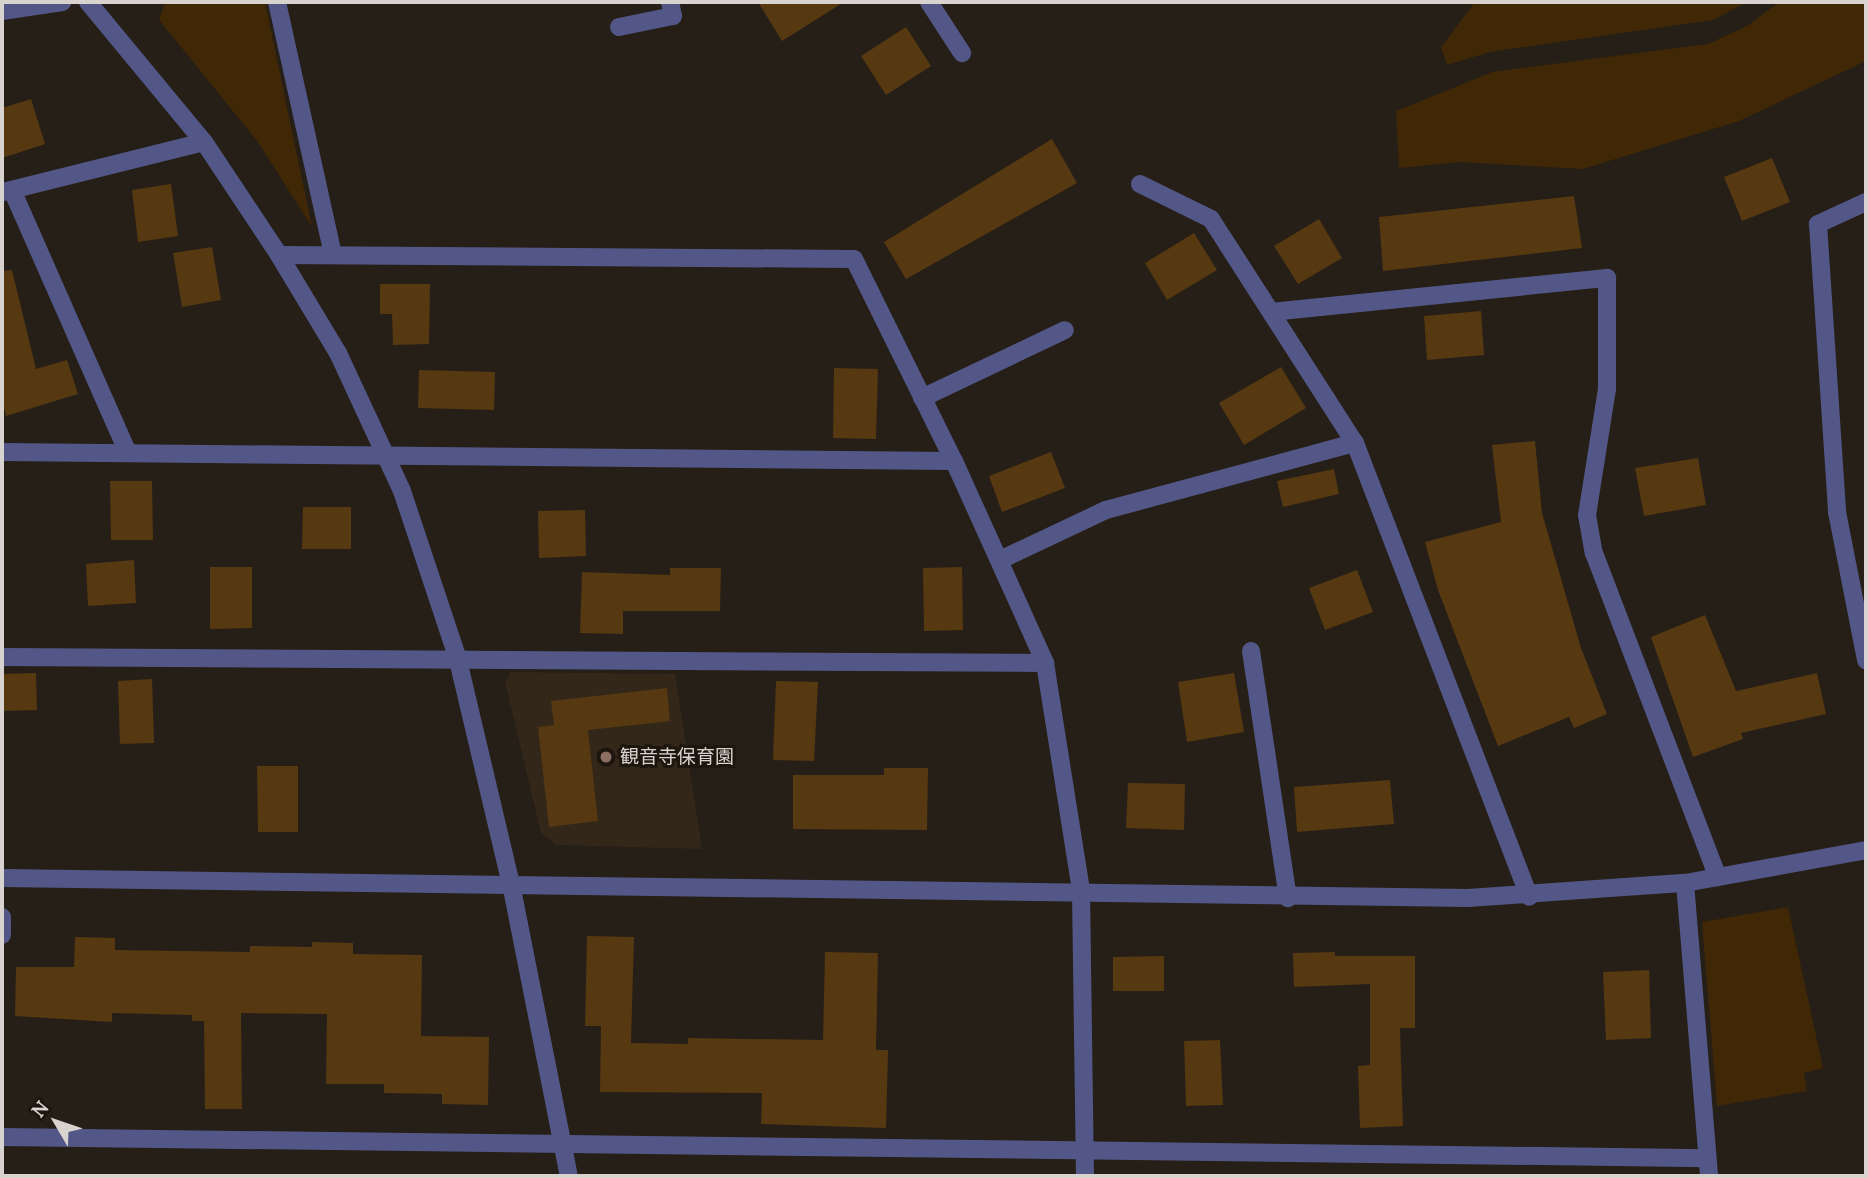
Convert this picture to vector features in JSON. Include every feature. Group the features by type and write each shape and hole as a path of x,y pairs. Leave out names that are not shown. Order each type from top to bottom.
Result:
{"street":[{"path":"2,10 62,2"},
{"path":"88,2 204,142 279,255 338,353 402,491 457,656 512,889 561,1147 569,1176"},
{"path":"277,2 333,255"},
{"path":"619,27 673,16 670,2"},
{"path":"929,2 962,53"},
{"path":"127,451 7,192 204,142"},
{"path":"1140,184 1211,219 1355,443 1530,897"},
{"path":"1866,202 1818,224 1837,512 1866,660"},
{"path":"279,255 854,259 954,461 1045,663 1082,891 1085,1176"},
{"path":"1271,312 1607,278 1607,388 1587,515 1594,552 1718,877"},
{"path":"922,398 1065,330"},
{"path":"1000,560 1106,510 1355,443"},
{"path":"2,452 127,451 954,461"},
{"path":"1251,651 1289,898"},
{"path":"2,657 457,656 1045,663"},
{"path":"2,878 512,889 1082,891 1289,898 1530,897 1685,883 1866,850"},
{"path":"2,1138 1084,1152 1708,1167 1685,883"},
{"path":"2,917 2,935"}],"shaded area":[{"path":"177,2 265,2 312,227 258,142 159,20 164,5"},
{"path":"1475,2 1747,2 1713,20 1490,52 1447,65 1441,47"},
{"path":"1779,2 1866,2 1866,61 1739,121 1583,169 1460,162 1399,168 1396,111 1492,72 1708,44 1747,26"},
{"name":"観音寺保育園","path":"511,672 675,674 702,849 556,845 541,833 505,682"},
{"path":"1788,907 1823,1068 1804,1073 1807,1091 1717,1106 1702,922"}],"building":[{"path":"758,2 844,2 782,41"},
{"path":"906,27 931,66 886,95 861,56"},
{"path":"31,99 45,144 2,158 2,108"},
{"path":"1052,139 1077,183 906,279 884,242"},
{"path":"1772,158 1790,202 1742,221 1724,177"},
{"path":"171,184 178,236 138,242 132,190"},
{"path":"1574,196 1582,248 1383,271 1379,217"},
{"path":"1319,219 1342,258 1298,284 1274,246"},
{"path":"1194,233 1217,270 1167,300 1145,263"},
{"path":"212,247 221,300 182,307 173,253"},
{"path":"12,270 36,369 67,360 78,394 6,416 2,400 2,271"},
{"path":"380,284 430,284 429,344 393,345 392,314 380,314"},
{"path":"1481,311 1484,355 1427,360 1424,316"},
{"path":"1281,367 1306,408 1244,445 1219,403"},
{"path":"834,368 878,369 876,439 833,438"},
{"path":"419,370 495,372 494,410 418,408"},
{"path":"1535,441 1542,513 1581,648 1607,714 1574,728 1569,717 1498,746 1438,590 1425,542 1501,522 1492,445"},
{"path":"1051,452 1065,488 1002,512 989,476"},
{"path":"1698,458 1706,505 1644,516 1635,468"},
{"path":"1334,469 1339,494 1283,507 1277,481"},
{"path":"110,481 152,481 153,540 111,540"},
{"path":"303,507 351,507 351,549 302,549"},
{"path":"585,510 586,556 539,558 538,511"},
{"path":"134,560 136,603 88,606 86,564"},
{"path":"210,567 252,567 252,628 210,629"},
{"path":"962,567 963,630 924,631 923,568"},
{"path":"670,568 721,568 720,611 623,611 623,634 580,633 582,572 670,575"},
{"path":"1357,570 1373,612 1325,630 1309,588"},
{"path":"1705,615 1736,691 1817,673 1826,714 1741,733 1743,739 1693,757 1651,637"},
{"path":"36,673 37,710 2,711 2,674"},
{"path":"1234,673 1244,732 1187,742 1178,682"},
{"path":"152,679 154,743 120,744 118,681"},
{"path":"776,681 818,682 814,761 773,760"},
{"name":"観音寺保育園","path":"667,688 670,721 588,730 598,821 549,827 538,727 554,725 551,701"},
{"path":"257,766 298,766 298,832 258,832"},
{"path":"884,768 928,768 927,830 793,829 793,775 884,775"},
{"path":"1390,780 1394,824 1297,832 1294,787"},
{"path":"1128,783 1185,784 1184,830 1126,828"},
{"path":"587,936 634,937 631,1043 688,1044 688,1038 823,1040 825,952 878,953 876,1050 888,1050 886,1128 761,1124 762,1093 600,1092 601,1026 585,1026"},
{"path":"75,937 115,938 115,950 250,952 250,946 312,947 312,942 353,943 353,954 422,955 421,1036 489,1037 488,1105 442,1104 442,1094 384,1093 384,1084 326,1084 327,1014 241,1013 242,1109 205,1109 204,1021 192,1021 192,1015 112,1013 112,1022 15,1016 16,967 74,967"},
{"path":"1335,952 1335,956 1415,956 1415,1028 1400,1028 1403,1126 1360,1128 1358,1066 1370,1065 1370,984 1294,987 1293,953"},
{"path":"1164,956 1164,991 1113,991 1113,957"},
{"path":"1649,970 1651,1038 1606,1040 1603,972"},
{"path":"1220,1040 1223,1105 1186,1106 1184,1041"}],"place":[{"name":"観音寺保育園","path":"606,757"}]}
